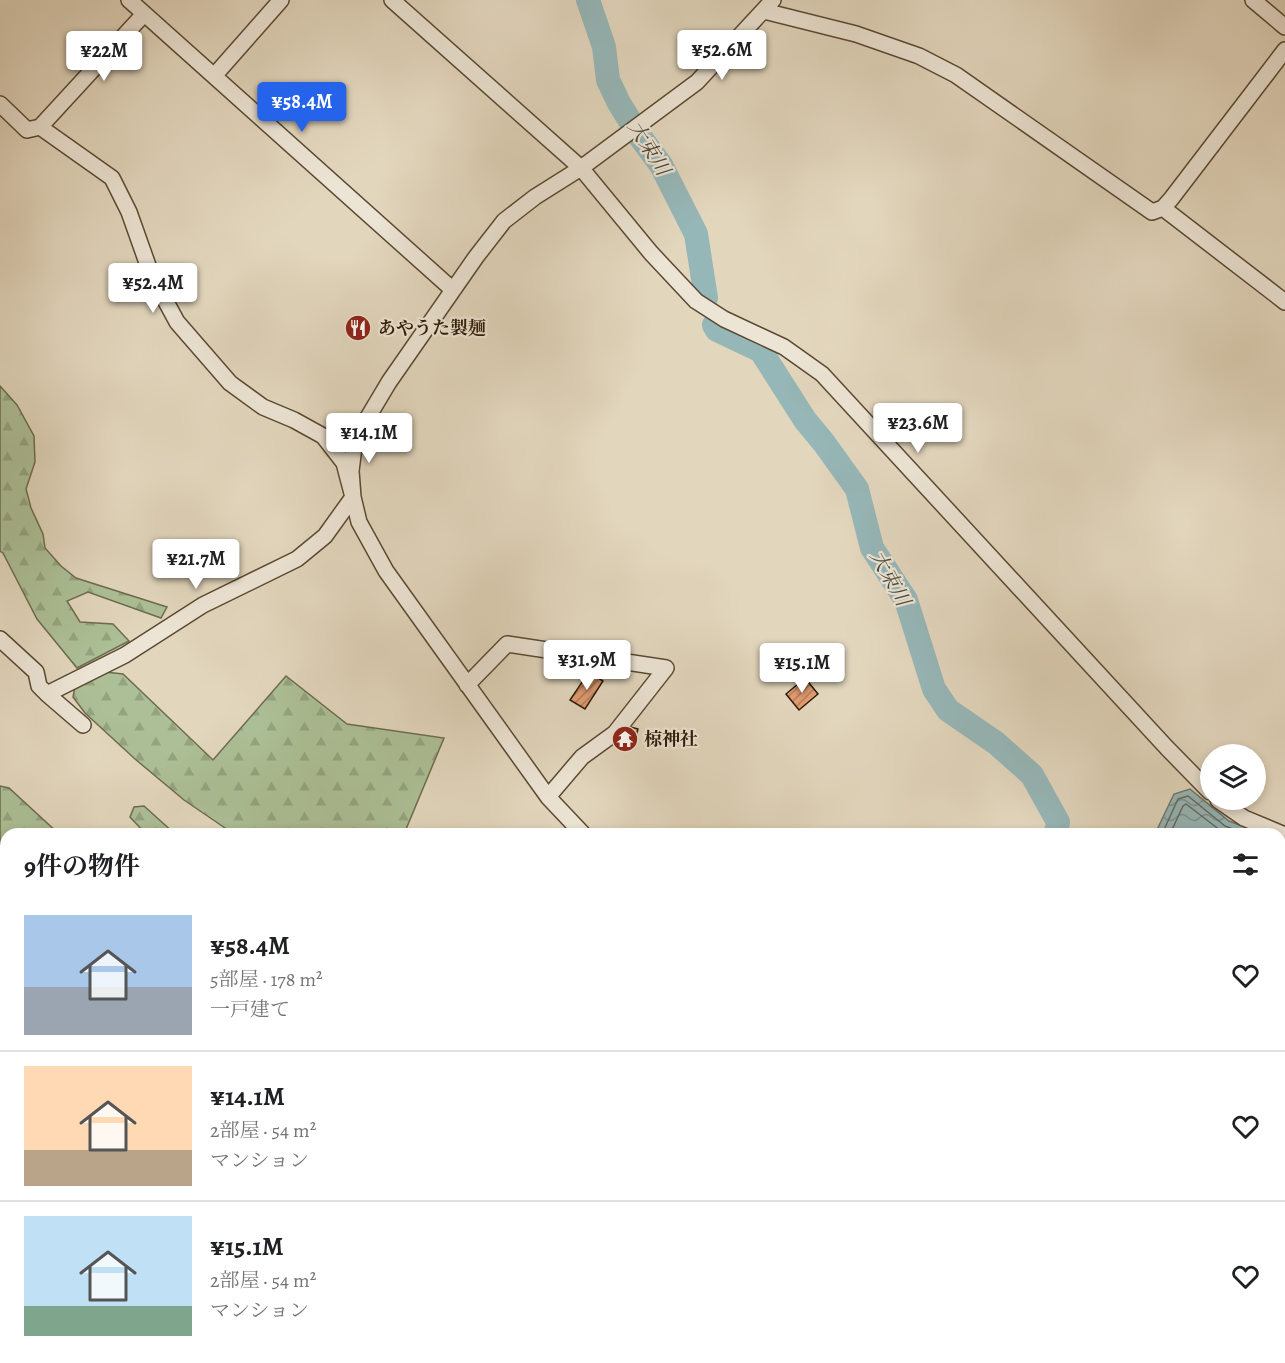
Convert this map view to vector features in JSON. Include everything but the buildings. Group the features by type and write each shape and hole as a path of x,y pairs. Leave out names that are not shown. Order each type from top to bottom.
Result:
{"street":[{"path":"129,0 453,290"},
{"path":"214,76 281,0"},
{"path":"392,0 581,168 651,253 696,301 724,319 784,347 822,374 1200,782"},
{"path":"1252,0 1285,27"},
{"path":"47,694 125,655 202,605 297,559 325,536 353,497 351,471 355,439 389,382 504,221 535,197 581,168 697,82 769,5 919,56 956,75 1152,212 1163,207 1285,50"},
{"path":"0,104 27,130 40,127 144,14"},
{"path":"40,127 112,178 129,212 151,274 177,322 230,383 262,407 294,420 323,436 344,463 359,522 386,571 548,797 577,828"},
{"path":"1163,207 1285,302"},
{"path":"0,639 36,672 39,686 83,725"},
{"path":"467,685 507,644 666,668 615,733 582,758 548,797"},
{"path":"1232,810 1244,818 1268,828"}],"green space":[{"path":"0,386 17,405 34,436 35,462 26,489 31,508 43,534 45,548 61,566 76,578 167,607 161,618 88,592 67,601 80,622 113,624 129,641 77,668 37,619 0,551"},
{"path":"105,672 123,674 213,760 286,676 347,724 444,738 406,828 225,828 184,800 85,713 73,697 75,686"},
{"path":"0,786 9,788 52,828 0,828"},
{"path":"144,806 168,828 140,828 130,817 134,807"}],"water":[{"path":"1190,789 1200,797 1200,810 1216,810 1229,821 1247,828 1158,828 1174,794"}],"waterway":[{"name":"大束川","path":"588,0 604,47 608,80 638,134 661,165 696,234 706,298"},
{"name":"大束川","path":"714,325 717,330 761,351 805,420 857,489 872,548 906,600 934,689 948,710 996,743 1032,775 1058,822 1057,828"}],"place":[{"name":"あやうた製麺","path":"358,328"},
{"name":"椋神社","path":"625,739"}]}
